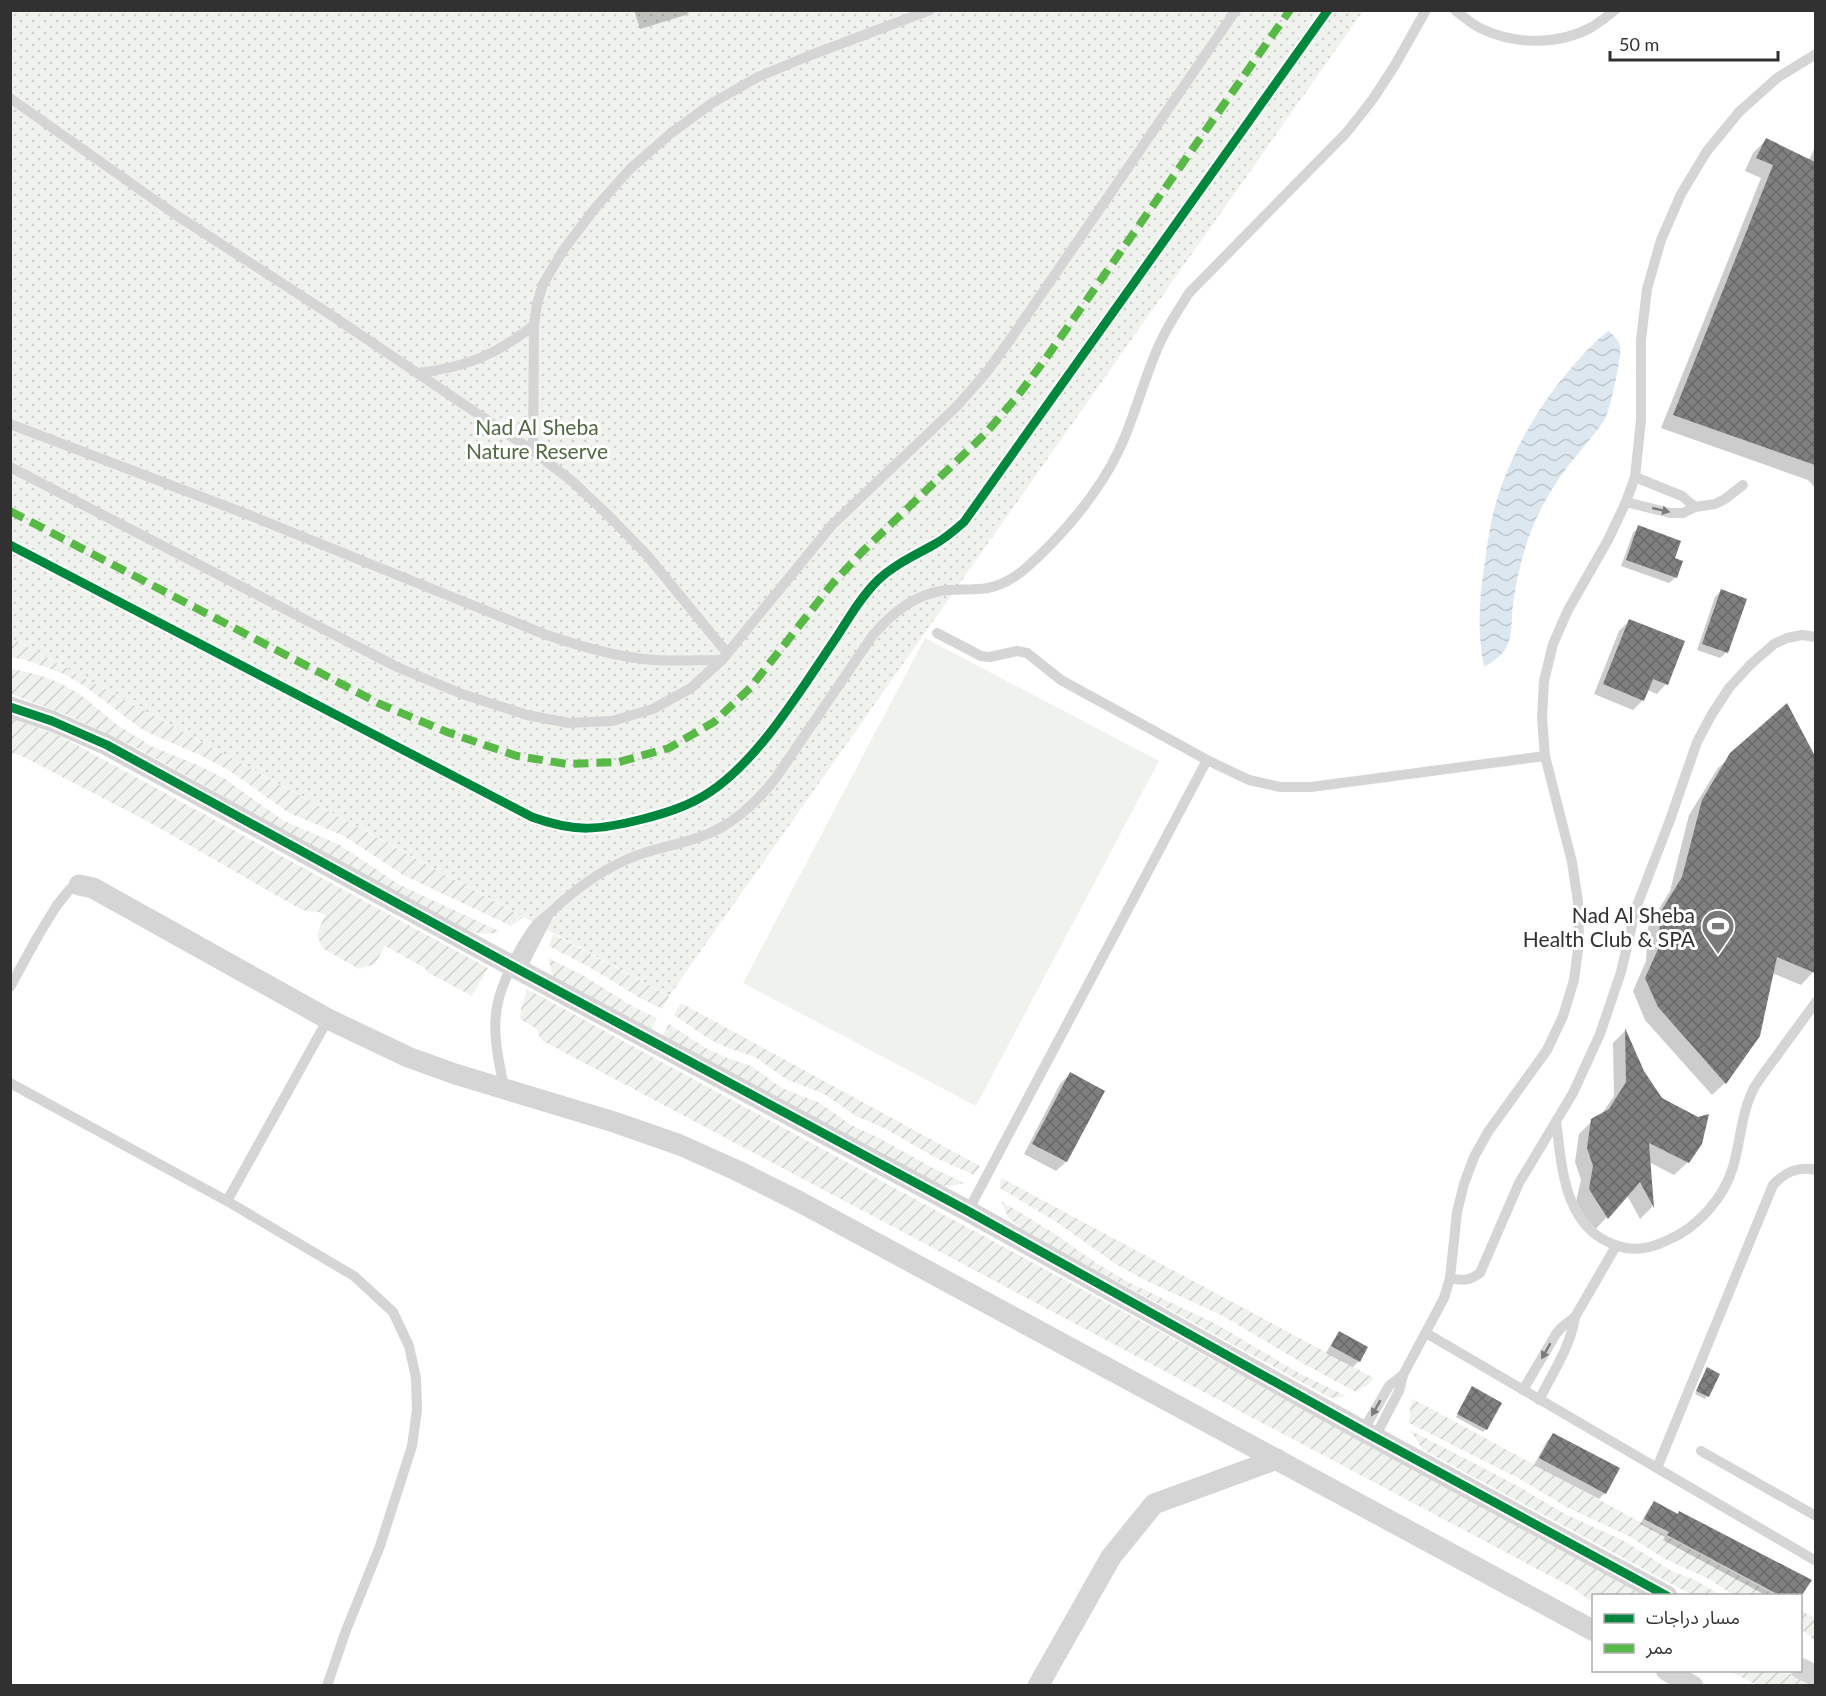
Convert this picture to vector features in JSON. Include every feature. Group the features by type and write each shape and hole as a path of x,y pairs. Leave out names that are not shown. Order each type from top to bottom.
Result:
{"street":[{"path":"10,707 52,721 106,745 968,1211 1662,1594"},
{"path":"79,885 93,888 328,1019 408,1057 455,1074 636,1129 680,1145 738,1171 800,1202 1592,1630"},
{"path":"1038,1686 1111,1557 1154,1504 1277,1459"},
{"path":"1668,1672 1693,1686"}],"lane":[{"path":"533,451 534,325 537,304 543,284 564,249 596,207 624,176 670,134 712,103 758,77 930,10"},
{"path":"10,467 397,667 462,694 526,716 569,723 612,721 653,709 691,688 724,656 832,525 957,406 986,373 1236,10"},
{"path":"504,1088 495,1029 497,1007 503,986 550,913 584,883 627,859 697,838 720,829 741,815 775,779 873,635 886,620 902,607 938,591 978,590 1011,579 1069,524 1095,490 1118,453 1135,413 1156,350 1189,293 1347,132 1395,65 1426,10"},
{"path":"1455,10 1481,29 1508,38 1537,41 1565,37 1592,27 1615,10"},
{"path":"1369,1434 1399,1391 1403,1375 1444,1298 1450,1278 1457,1212 1474,1157 1488,1132 1548,1050 1563,1017 1574,980 1579,942 1578,902 1572,862 1545,756 1542,718 1544,690 1553,645 1568,610 1608,540 1635,477 1641,420 1641,340 1647,289 1661,240 1681,194 1707,151 1739,112 1777,78 1815,54"},
{"path":"10,98 176,215 533,451 573,483 646,554 724,656"},
{"path":"418,373 443,370 492,354 514,341 534,325"},
{"path":"10,424 228,507 576,645 609,654 643,659 677,661 724,656"},
{"path":"1635,477 1682,496 1695,507"},
{"path":"1626,502 1677,514 1695,507 1715,504 1743,485"},
{"path":"937,633 981,656 990,657 1017,651 1026,653 1061,680 1207,760 1249,780 1280,787 1311,787 1545,756"},
{"path":"1450,1278 1463,1281 1472,1279 1480,1273 1519,1183 1587,1064 1604,1024 1621,972 1636,908 1697,741 1712,714 1730,688 1774,644 1802,635 1815,637"},
{"path":"968,1211 1207,760"},
{"path":"10,987 57,905 70,889 79,885"},
{"path":"1556,1121 1561,1163 1571,1204 1582,1222 1597,1236 1616,1246 1637,1249 1657,1245 1677,1236 1695,1223 1723,1189 1732,1169 1746,1105 1755,1086 1815,1002"},
{"path":"227,1202 328,1019"},
{"path":"10,1083 227,1202 354,1276 393,1312 409,1346 416,1378 417,1410 412,1446 380,1546 345,1633 327,1686"},
{"path":"1657,1468 1773,1185 1782,1176 1794,1170 1806,1168 1815,1170"},
{"path":"1539,1400 1571,1335 1575,1317 1616,1246"},
{"path":"1523,1390 1561,1328 1575,1317"},
{"path":"1426,1334 1815,1561"},
{"path":"1701,1451 1815,1516"}],"green space":[{"name":"Nad Al Sheba Nature Reserve","path":"10,11 1363,11 669,996 11,638"},
{"path":"11,638 523,917 511,926 403,875 344,836 289,813 230,771 140,728 86,687 64,674 11,657"},
{"path":"925,638 1159,761 976,1106 743,983"},
{"path":"10,668 60,683 81,695 116,724 135,736 153,747 225,779 284,821 340,845 398,884 501,932 483,934 464,930 133,746 67,715 11,694"},
{"path":"11,718 60,736 488,968 472,996 385,946 375,964 359,969 322,948 317,934 325,915 302,910 147,821 20,755 11,753"},
{"path":"553,934 669,996 662,1009 549,946"},
{"path":"548,958 657,1018 650,1031 554,980"},
{"path":"527,989 1645,1594 1592,1594 1592,1602 1573,1588 543,1041 537,1029 520,1019"},
{"path":"681,1003 980,1166 974,1175 936,1158 884,1128 856,1116 824,1094 786,1079 755,1057 709,1039 674,1015"},
{"path":"669,1024 704,1047 751,1066 782,1088 820,1103 851,1125 964,1183 951,1186 938,1185 662,1037"},
{"path":"1001,1178 1374,1378 1368,1385 1356,1392 1221,1315 1117,1265 1058,1223 1000,1188"},
{"path":"1001,1201 1128,1282 1216,1324 1299,1373 1346,1396 1331,1398 1023,1230 1008,1217"},
{"path":"1413,1399 1773,1594 1732,1594 1709,1579 1665,1559 1627,1535 1568,1508 1518,1478 1409,1423"},
{"path":"1410,1430 1514,1484 1565,1514 1624,1541 1672,1571 1695,1580 1719,1594 1690,1594 1421,1447"},
{"path":"1802,1611 1815,1618 1815,1641 1802,1630"},
{"path":"1731,1672 1787,1672 1813,1685 1757,1685"}],"water":[{"path":"1609,331 1618,342 1620,352 1615,384 1606,416 1561,476 1537,516 1520,567 1509,641 1500,655 1484,667 1480,628 1481,588 1491,524 1501,487 1521,442 1547,399 1582,356"}],"building":[{"path":"1766,138 1815,162 1815,465 1673,415 1773,165 1756,158"},
{"path":"1638,525 1681,541 1675,558 1683,561 1677,578 1626,560"},
{"path":"1721,589 1747,599 1728,653 1702,644"},
{"path":"1629,619 1685,641 1668,685 1653,679 1644,701 1603,684"},
{"path":"1787,703 1815,756 1815,973 1777,957 1760,1036 1726,1084 1658,1007 1645,978 1659,947 1660,913 1682,877 1702,800 1730,753"},
{"path":"1625,1028 1644,1071 1662,1098 1698,1117 1709,1114 1702,1144 1689,1163 1649,1143 1654,1208 1640,1182 1608,1219 1589,1189 1593,1166 1587,1148 1591,1119 1609,1109 1626,1082"},
{"path":"1070,1072 1105,1091 1067,1162 1032,1144"},
{"path":"1339,1331 1368,1347 1360,1362 1331,1346"},
{"path":"1707,1367 1720,1374 1709,1397 1696,1391"},
{"path":"1472,1386 1502,1403 1487,1430 1457,1414"},
{"path":"1553,1433 1620,1468 1606,1494 1539,1458"},
{"path":"1654,1501 1678,1514 1679,1511 1812,1580 1802,1595 1777,1594 1667,1535 1669,1532 1644,1519"}],"marked path":[{"path":"10,511 380,704 447,732 517,756 567,764 619,762 669,748 714,722 750,688 833,583 862,552 985,434 1016,398 1290,10"}],"cycle path":[{"path":"10,545 532,817 562,826 588,828 613,826 669,812 710,792 729,778 747,760 780,720 856,606 878,580 898,564 943,539 964,522 1328,10"},
{"path":"10,707 52,721 107,745 968,1211 1363,1431 1663,1594"}],"place":[{"name":"Nad Al Sheba Health Club & SPA","path":"1718,955"}]}
